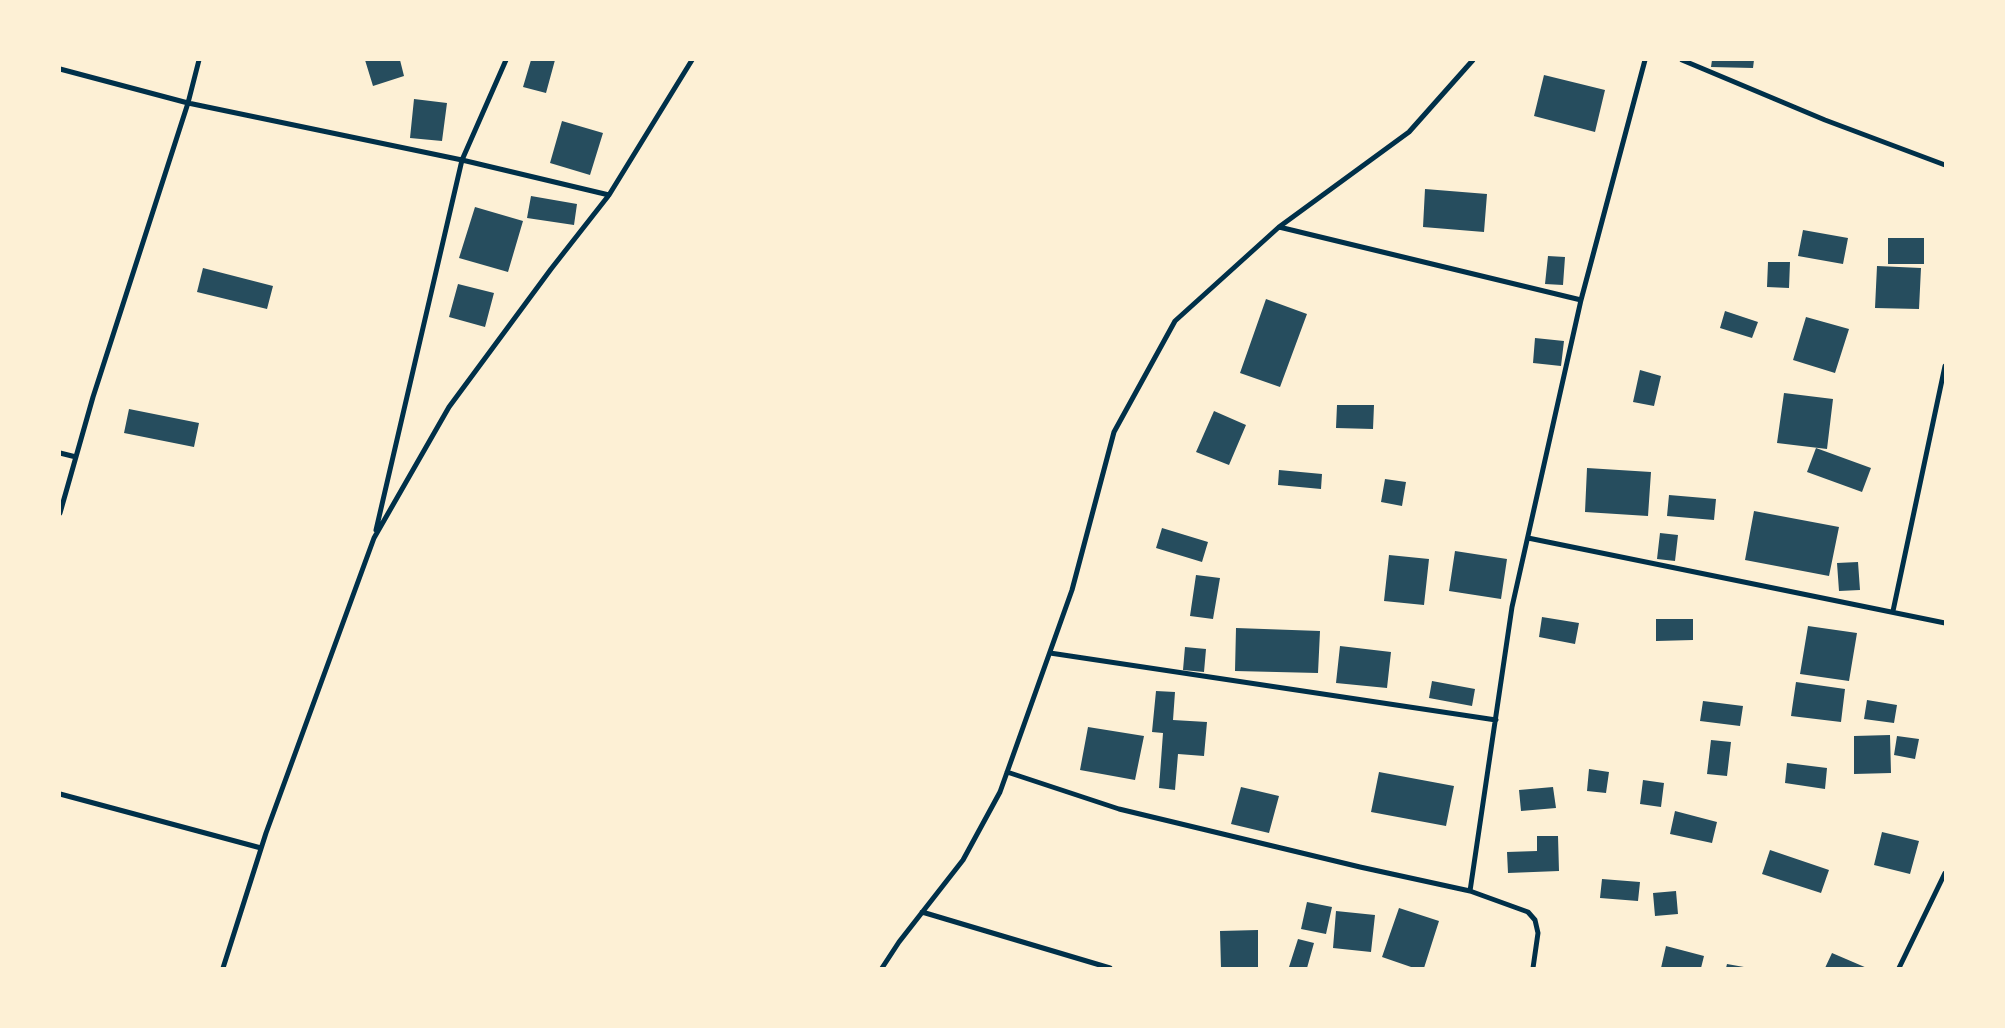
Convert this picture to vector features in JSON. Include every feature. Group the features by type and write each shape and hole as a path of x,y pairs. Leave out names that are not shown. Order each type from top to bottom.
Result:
{"street":[{"path":"60,513 99,378 188,103 199,60"},
{"path":"223,968 261,848 374,538 462,160 506,60"},
{"path":"374,538 449,407 551,269 609,195 692,60"},
{"path":"882,968 899,942 962,860 1000,792 1072,590 1114,432 1175,320 1279,227 1410,132 1473,60"},
{"path":"1470,891 1512,607 1581,300 1645,60"},
{"path":"1682,60 1825,120 1945,165"},
{"path":"60,69 188,103 462,160 609,195"},
{"path":"1279,227 1581,300"},
{"path":"1893,611 1945,366"},
{"path":"60,452 76,457"},
{"path":"1528,538 1945,623"},
{"path":"1050,653 1496,720"},
{"path":"1007,772 1119,809 1360,867 1470,891 1528,912 1535,920 1538,934 1534,968"},
{"path":"60,794 261,848"},
{"path":"1899,968 1945,873"},
{"path":"922,912 1110,968"}],"building":[{"path":"365,60 400,60 404,76 373,86"},
{"path":"531,60 555,60 546,93 523,87"},
{"path":"1712,60 1754,60 1753,68 1711,67"},
{"path":"1544,75 1605,90 1595,132 1534,116"},
{"path":"414,99 447,103 442,141 410,138"},
{"path":"562,121 603,133 590,175 550,163"},
{"path":"1425,189 1487,194 1484,232 1423,227"},
{"path":"531,196 577,204 574,225 527,218"},
{"path":"475,207 523,221 508,272 459,258"},
{"path":"1803,230 1848,238 1843,264 1798,256"},
{"path":"1888,238 1924,238 1924,264 1888,264"},
{"path":"1548,256 1565,257 1563,285 1545,284"},
{"path":"1768,262 1790,262 1789,288 1767,287"},
{"path":"1877,266 1921,268 1919,309 1875,308"},
{"path":"203,268 273,286 267,309 197,292"},
{"path":"458,284 494,293 485,327 449,317"},
{"path":"1266,299 1307,314 1280,387 1240,373"},
{"path":"1725,311 1758,322 1752,338 1720,328"},
{"path":"1806,317 1849,329 1835,373 1793,360"},
{"path":"1535,338 1564,341 1561,366 1533,363"},
{"path":"1640,370 1661,376 1654,406 1633,402"},
{"path":"1784,393 1833,399 1827,449 1777,443"},
{"path":"1337,405 1374,405 1373,429 1336,428"},
{"path":"129,409 199,423 194,447 124,433"},
{"path":"1214,411 1246,425 1229,465 1196,452"},
{"path":"1816,448 1871,468 1862,492 1807,472"},
{"path":"1587,468 1651,472 1648,516 1585,512"},
{"path":"1279,470 1322,474 1321,489 1278,485"},
{"path":"1385,479 1406,482 1402,506 1381,502"},
{"path":"1669,495 1716,499 1714,520 1667,516"},
{"path":"1754,511 1839,527 1829,576 1745,560"},
{"path":"1162,528 1208,542 1202,562 1156,548"},
{"path":"1660,533 1678,535 1675,561 1657,559"},
{"path":"1455,551 1507,559 1501,599 1449,591"},
{"path":"1389,555 1429,559 1424,605 1384,601"},
{"path":"1858,562 1860,590 1839,591 1837,563"},
{"path":"1196,575 1220,578 1213,619 1190,616"},
{"path":"1542,617 1579,623 1575,644 1539,637"},
{"path":"1656,619 1693,619 1693,640 1656,641"},
{"path":"1808,626 1857,633 1849,681 1800,674"},
{"path":"1236,628 1320,631 1318,673 1235,671"},
{"path":"1340,646 1391,652 1387,688 1336,683"},
{"path":"1185,647 1206,649 1204,672 1183,670"},
{"path":"1432,681 1475,689 1472,706 1429,698"},
{"path":"1796,682 1845,689 1841,722 1791,716"},
{"path":"1156,691 1175,692 1173,720 1207,722 1204,756 1178,754 1175,790 1159,788 1163,733 1152,732"},
{"path":"1867,700 1897,705 1894,723 1864,719"},
{"path":"1703,701 1743,706 1740,726 1700,721"},
{"path":"1088,727 1144,736 1135,780 1080,770"},
{"path":"1890,735 1891,773 1854,774 1854,736"},
{"path":"1897,736 1919,739 1915,759 1894,755"},
{"path":"1711,740 1731,742 1727,776 1707,774"},
{"path":"1787,763 1827,768 1825,789 1785,783"},
{"path":"1589,769 1609,772 1606,793 1587,791"},
{"path":"1379,772 1454,786 1446,826 1371,812"},
{"path":"1643,780 1664,783 1661,807 1640,804"},
{"path":"1241,787 1279,796 1269,833 1231,824"},
{"path":"1553,787 1556,808 1521,811 1519,790"},
{"path":"1675,811 1717,822 1712,843 1670,834"},
{"path":"1882,832 1919,841 1910,874 1874,865"},
{"path":"1537,836 1558,836 1559,871 1508,873 1507,852 1537,851"},
{"path":"1770,850 1829,870 1821,893 1762,874"},
{"path":"1602,879 1640,882 1638,901 1600,898"},
{"path":"1676,891 1678,914 1655,916 1653,893"},
{"path":"1307,902 1332,907 1326,934 1301,929"},
{"path":"1399,908 1439,921 1424,968 1414,968 1382,957"},
{"path":"1336,911 1375,915 1371,952 1333,948"},
{"path":"1258,930 1258,968 1221,968 1220,931"},
{"path":"1298,939 1314,943 1307,968 1289,967"},
{"path":"1666,946 1704,956 1701,968 1661,968"},
{"path":"1832,953 1867,968 1825,968"},
{"path":"1727,964 1744,967 1744,968 1726,968"}]}
